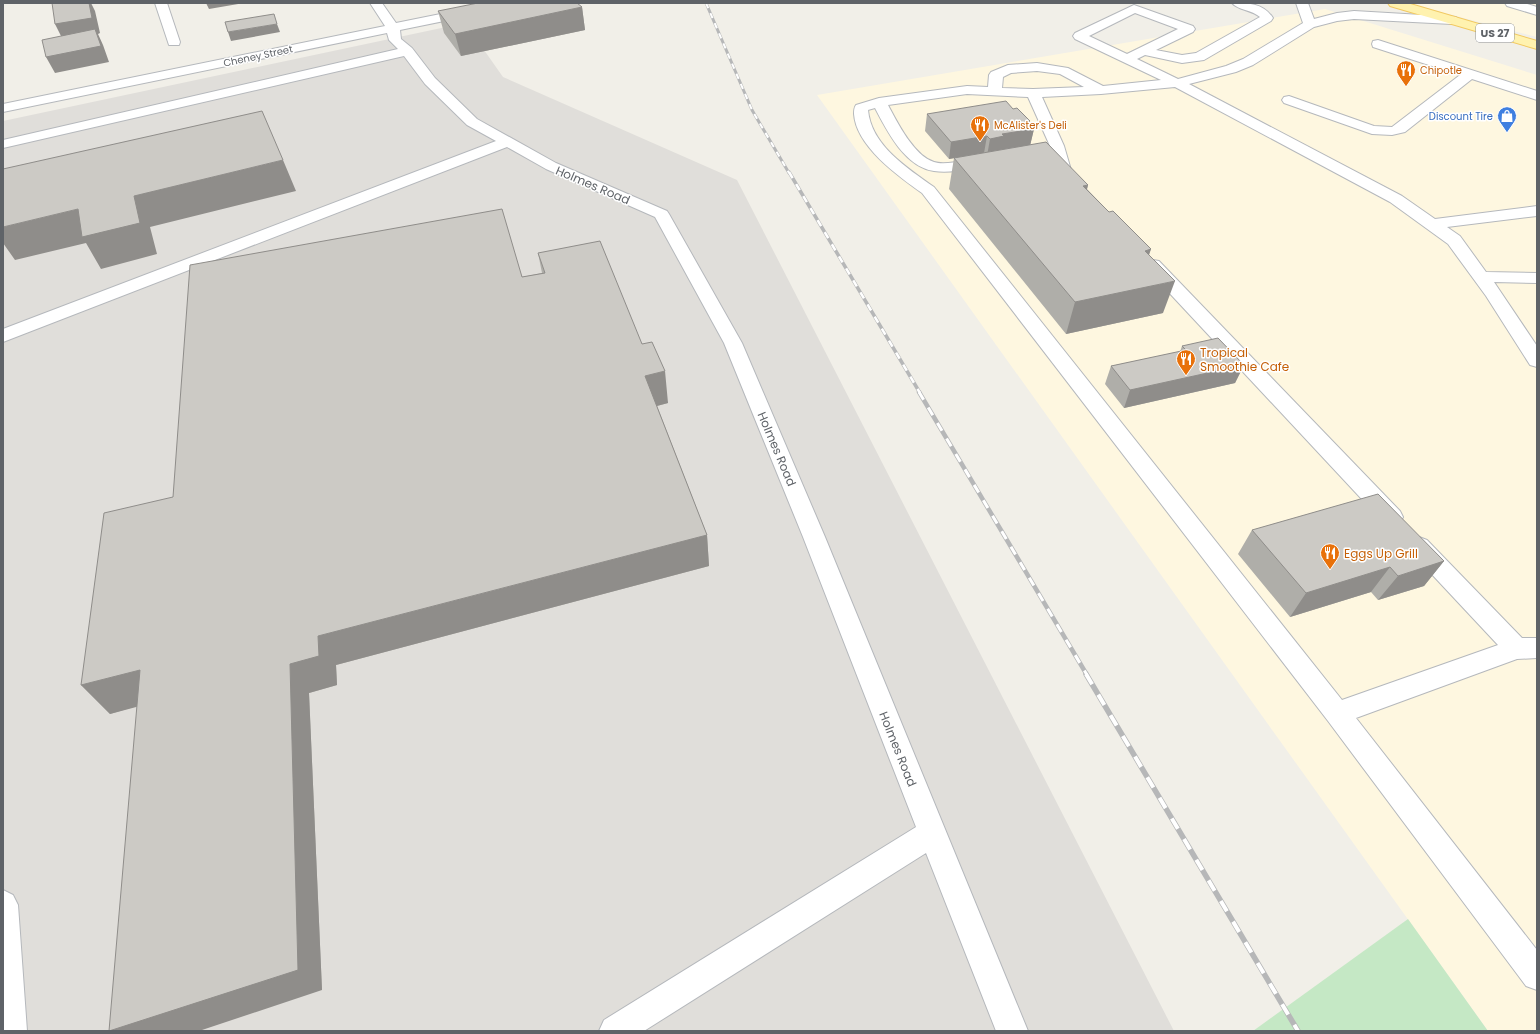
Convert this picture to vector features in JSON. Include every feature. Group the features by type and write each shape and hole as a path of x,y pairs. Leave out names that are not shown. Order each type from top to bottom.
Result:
{"main road":[{"name":"US 27","path":"1394,3 1537,45"}],"street":[{"path":"161,3 174,42"},
{"name":"Holmes Road","path":"376,3 393,28 395,40 407,51 430,81 472,122 551,166 661,214 733,343 814,537 1012,1031"},
{"name":"Cheney Street","path":"3,108 512,3"},
{"path":"1144,51 1182,58 1199,57 1267,18 1265,13 1238,3"},
{"path":"1302,3 1310,24"},
{"path":"1511,3 1537,10"},
{"path":"1127,59 1189,29 1129,6 1079,36 1177,83 1396,199 1432,224 1454,240 1494,294 1537,361"},
{"path":"1452,20 1354,15 1337,17 1310,24 1248,62 1232,69 1177,83 1101,90 1033,93 967,90 879,102 861,108 863,124 876,144 902,172 928,190 1337,713 1537,975"},
{"path":"1378,44 1537,96"},
{"path":"3,144 407,51"},
{"path":"995,92 996,76 1008,69 1037,68 1063,71 1101,90"},
{"path":"1289,100 1372,130 1392,131 1400,129 1470,74"},
{"path":"1033,93 1050,150 1064,171 1084,192"},
{"path":"879,102 888,120 915,156 928,166 943,167 997,158"},
{"path":"3,336 507,142"},
{"path":"1432,224 1537,211"},
{"path":"1140,252 1527,649 1337,713"},
{"path":"1482,277 1537,278"},
{"path":"615,1031 932,833"},
{"path":"3,905 11,1031"}],"shaded area":[{"path":"1406,3 1537,3 1537,37"},
{"path":"1325,9 1537,75 1537,1031 1488,1031 817,95"},
{"path":"465,23 503,77 737,180 1174,1031 3,1031 3,121"}],"green space":[{"path":"1408,919 1488,1031 1253,1031"}],"building":[{"path":"52,3 89,3 92,18 55,24"},
{"path":"478,3 577,3 582,7 455,34 438,11"},
{"path":"274,14 277,24 228,32 225,22"},
{"path":"95,29 101,46 46,57 42,40"},
{"path":"1006,101 1013,109 1017,108 1030,121 1026,121 1034,129 1002,134 1004,136 990,139 987,136 951,142 927,114"},
{"path":"262,111 283,160 134,196 140,223 82,237 78,209 3,227 3,169"},
{"path":"1046,142 1088,185 1083,186 1109,212 1113,211 1151,249 1145,251 1175,281 1075,302 954,158"},
{"path":"502,209 522,277 545,273 538,253 600,241 642,344 652,342 665,371 645,376 707,535 318,636 319,656 290,664 298,970 109,1031 140,670 81,685 104,513 173,497 190,265"},
{"path":"1218,338 1244,365 1130,390 1111,366 1186,350 1182,346"},
{"path":"1378,494 1444,561 1398,576 1390,567 1306,593 1252,530"}],"railway":[{"path":"706,3 752,110 789,173"},
{"path":"789,172 920,393"},
{"path":"919,392 1087,675"},
{"path":"1086,674 1298,1031"}],"place":[{"name":"Chipotle","path":"1406,87"},
{"name":"Discount Tire","path":"1507,133"},
{"name":"McAlister's Deli","path":"980,142"},
{"name":"Tropical Smoothie Cafe","path":"1186,376"},
{"name":"Eggs Up Grill","path":"1330,570"}]}
